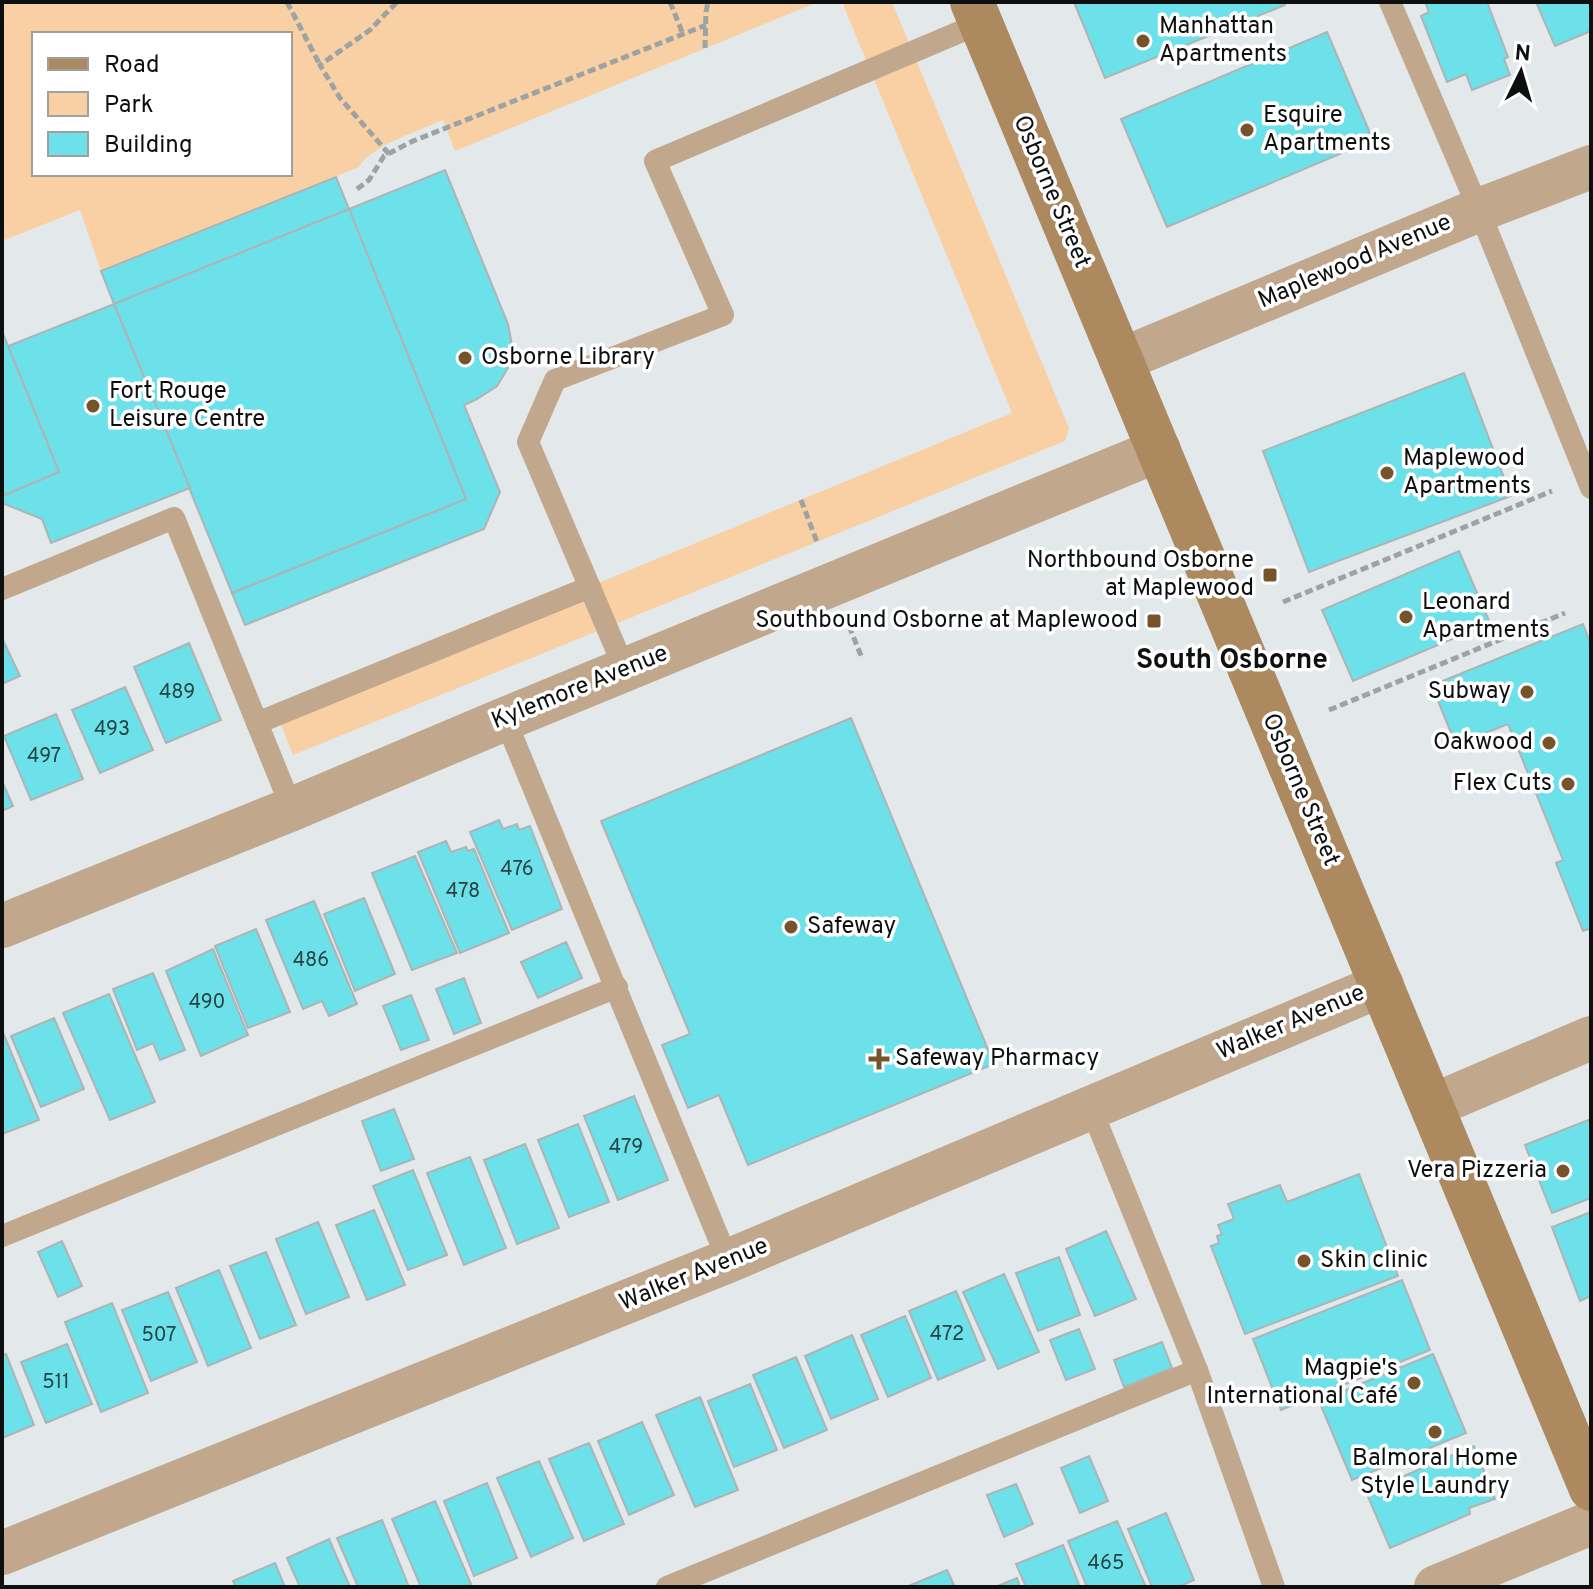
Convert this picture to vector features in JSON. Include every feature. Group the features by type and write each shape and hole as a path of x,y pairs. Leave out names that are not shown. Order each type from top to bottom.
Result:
{"main road":[{"name":"Osborne Street","path":"976,12 1591,1489"}],"street":[{"name":"Maplewood Avenue","path":"1121,360 1479,210 1591,167"},
{"name":"Kylemore Avenue","path":"2,926 1159,450"},
{"name":"Walker Avenue","path":"2,1553 728,1261 1382,985"},
{"path":"1432,1106 1591,1038"},
{"path":"1436,1587 1591,1523"}],"lane":[{"path":"1390,2 1479,210 1589,482"},
{"path":"625,670 528,442 555,380 723,315 655,161 976,12"},
{"path":"2,589 174,518 292,809"},
{"path":"257,723 590,587"},
{"path":"505,719 728,1261"},
{"path":"2,1236 617,987"},
{"path":"1091,1108 1197,1370 1274,1587"},
{"path":"667,1587 1197,1370"}],"path":[{"path":"287,2 340,98 389,154"},
{"path":"320,65 370,30 397,2"},
{"path":"670,2 683,34"},
{"path":"705,48 708,2"},
{"path":"357,189 369,180 384,156 413,141 706,25"},
{"path":"1283,602 1589,482"},
{"path":"1329,710 1565,613"}],"green space":[{"path":"2,2 818,2 455,151 443,120 385,145 359,167 101,271 80,210 2,241"},
{"path":"842,2 892,2 1069,428 1065,441 293,755 277,715 1012,413"}],"building":[{"name":"Manhattan Apartments","path":"1074,2 1284,2 1285,5 1105,78"},
{"path":"1425,2 1487,2 1508,57 1504,59 1510,75 1472,90 1466,74 1447,82 1421,16 1429,12"},
{"path":"1536,2 1591,2 1591,31 1555,46"},
{"name":"Esquire Apartments","path":"1327,32 1373,140 1167,227 1121,119"},
{"path":"445,170 508,324 512,345 508,368 497,386 464,405 500,492 484,529 245,625 232,593 466,499 349,209"},
{"path":"336,177 349,209 114,304 101,271"},
{"path":"349,209 466,499 232,593 114,304"},
{"path":"114,304 190,488 51,543 42,519 2,503 2,496 59,472 8,346"},
{"path":"2,331 59,472 2,496"},
{"name":"Maplewood Apartments","path":"1464,373 1511,496 1309,572 1263,451"},
{"name":"Leonard Apartments","path":"1459,551 1490,623 1353,681 1322,610"},
{"path":"1583,624 1591,645 1591,928 1583,931 1556,863 1563,860 1508,724 1456,745 1436,696 1445,693 1440,682"},
{"path":"2,638 20,676 2,684"},
{"path":"189,643 221,720 166,743 134,667"},
{"path":"125,687 153,750 100,773 72,710"},
{"path":"56,714 83,779 31,800 4,736"},
{"name":"Safeway","path":"851,718 994,1064 748,1165 719,1095 688,1108 662,1045 690,1034 601,821"},
{"path":"2,781 13,806 2,811"},
{"path":"499,820 503,829 517,824 519,830 530,826 562,909 512,930 470,832"},
{"path":"446,841 451,852 466,847 468,851 474,849 509,933 460,953 418,852"},
{"path":"415,856 457,953 412,970 372,873"},
{"path":"364,898 395,974 355,991 324,914"},
{"path":"314,901 357,1004 329,1016 322,1001 303,1009 266,920"},
{"path":"256,929 290,1012 248,1028 215,946"},
{"path":"566,942 582,978 538,998 521,962"},
{"path":"213,949 248,1035 201,1056 166,971"},
{"path":"153,973 185,1050 160,1060 153,1043 137,1050 113,989"},
{"path":"464,978 481,1023 454,1034 436,989"},
{"path":"109,994 155,1102 110,1120 63,1013"},
{"path":"411,995 429,1040 401,1050 383,1006"},
{"path":"54,1018 84,1089 41,1107 11,1036"},
{"path":"2,1030 39,1120 2,1134"},
{"path":"634,1096 668,1180 618,1200 584,1116"},
{"path":"394,1109 414,1159 381,1171 362,1121"},
{"name":"Vera Pizzeria","path":"1591,1119 1591,1198 1552,1213 1525,1145"},
{"path":"578,1124 609,1202 569,1217 538,1140"},
{"path":"525,1144 559,1228 517,1244 484,1160"},
{"path":"470,1157 506,1248 464,1265 427,1173"},
{"path":"413,1170 447,1255 408,1270 373,1186"},
{"name":"Skin clinic","path":"1359,1174 1398,1276 1245,1334 1211,1246 1219,1243 1217,1236 1222,1234 1218,1225 1234,1219 1228,1204 1280,1185 1287,1202"},
{"path":"374,1210 405,1285 367,1300 336,1225"},
{"path":"1591,1212 1591,1296 1580,1301 1552,1227"},
{"path":"318,1222 349,1297 306,1314 276,1239"},
{"path":"1106,1231 1136,1299 1095,1316 1066,1249"},
{"path":"62,1241 82,1286 58,1297 38,1252"},
{"path":"266,1252 296,1325 260,1339 230,1266"},
{"path":"1059,1257 1080,1315 1038,1331 1016,1273"},
{"path":"219,1270 251,1348 208,1366 176,1288"},
{"path":"1004,1274 1039,1352 998,1369 963,1292"},
{"path":"1402,1280 1430,1350 1281,1410 1253,1339"},
{"path":"956,1291 985,1360 938,1380 909,1311"},
{"path":"168,1292 197,1362 151,1381 122,1310"},
{"path":"112,1303 148,1393 101,1412 65,1322"},
{"path":"905,1316 931,1378 888,1397 861,1335"},
{"path":"1079,1329 1095,1369 1066,1380 1050,1340"},
{"path":"852,1335 878,1399 831,1419 805,1356"},
{"path":"1162,1342 1172,1368 1124,1387 1114,1360"},
{"path":"67,1344 92,1404 46,1423 21,1362"},
{"path":"6,1354 34,1425 2,1438 2,1356"},
{"path":"1433,1354 1466,1433 1352,1480 1319,1401"},
{"path":"796,1357 827,1430 784,1448 753,1375"},
{"path":"750,1384 777,1450 734,1467 708,1401"},
{"path":"700,1397 738,1490 695,1507 656,1415"},
{"path":"642,1422 674,1495 629,1515 598,1441"},
{"path":"589,1443 624,1524 584,1541 549,1459"},
{"path":"1474,1446 1495,1499 1469,1508 1470,1514 1390,1548 1366,1492"},
{"path":"1089,1456 1108,1501 1080,1513 1061,1468"},
{"path":"539,1461 573,1538 531,1557 497,1478"},
{"path":"487,1483 517,1558 474,1576 444,1501"},
{"path":"1016,1484 1033,1524 1004,1537 987,1495"},
{"path":"435,1501 471,1584 463,1587 421,1587 392,1519"},
{"path":"1166,1513 1194,1580 1178,1587 1152,1587 1128,1529"},
{"path":"382,1520 409,1587 358,1587 337,1538"},
{"path":"1117,1521 1146,1587 1087,1587 1068,1541"},
{"path":"329,1539 350,1587 300,1587 287,1558"},
{"path":"1063,1545 1080,1587 1026,1587 1016,1564"},
{"path":"275,1563 285,1587 236,1587 233,1581"},
{"path":"947,1570 955,1587 906,1587"},
{"path":"1017,1578 1020,1587 995,1587"}],"place":[{"name":"Manhattan Apartments","path":"1143,41"},
{"name":"Esquire Apartments","path":"1247,130"},
{"name":"Osborne Library","path":"465,358"},
{"name":"Fort Rouge Leisure Centre","path":"93,406"},
{"name":"Maplewood Apartments","path":"1387,473"},
{"name":"Northbound Osborne at Maplewood","path":"1270,575"},
{"name":"Leonard Apartments","path":"1406,617"},
{"name":"Southbound Osborne at Maplewood","path":"1154,621"},
{"name":"Subway","path":"1527,692"},
{"name":"Oakwood","path":"1549,743"},
{"name":"Flex Cuts","path":"1568,784"},
{"name":"Safeway","path":"791,927"},
{"name":"Safeway Pharmacy","path":"879,1059"},
{"name":"Vera Pizzeria","path":"1563,1171"},
{"name":"Skin clinic","path":"1304,1261"},
{"name":"Magpie's International Café","path":"1414,1383"},
{"name":"Balmoral Home Style Laundry","path":"1435,1432"}],"district":[{"name":"South Osborne","path":"1232,661"}]}
